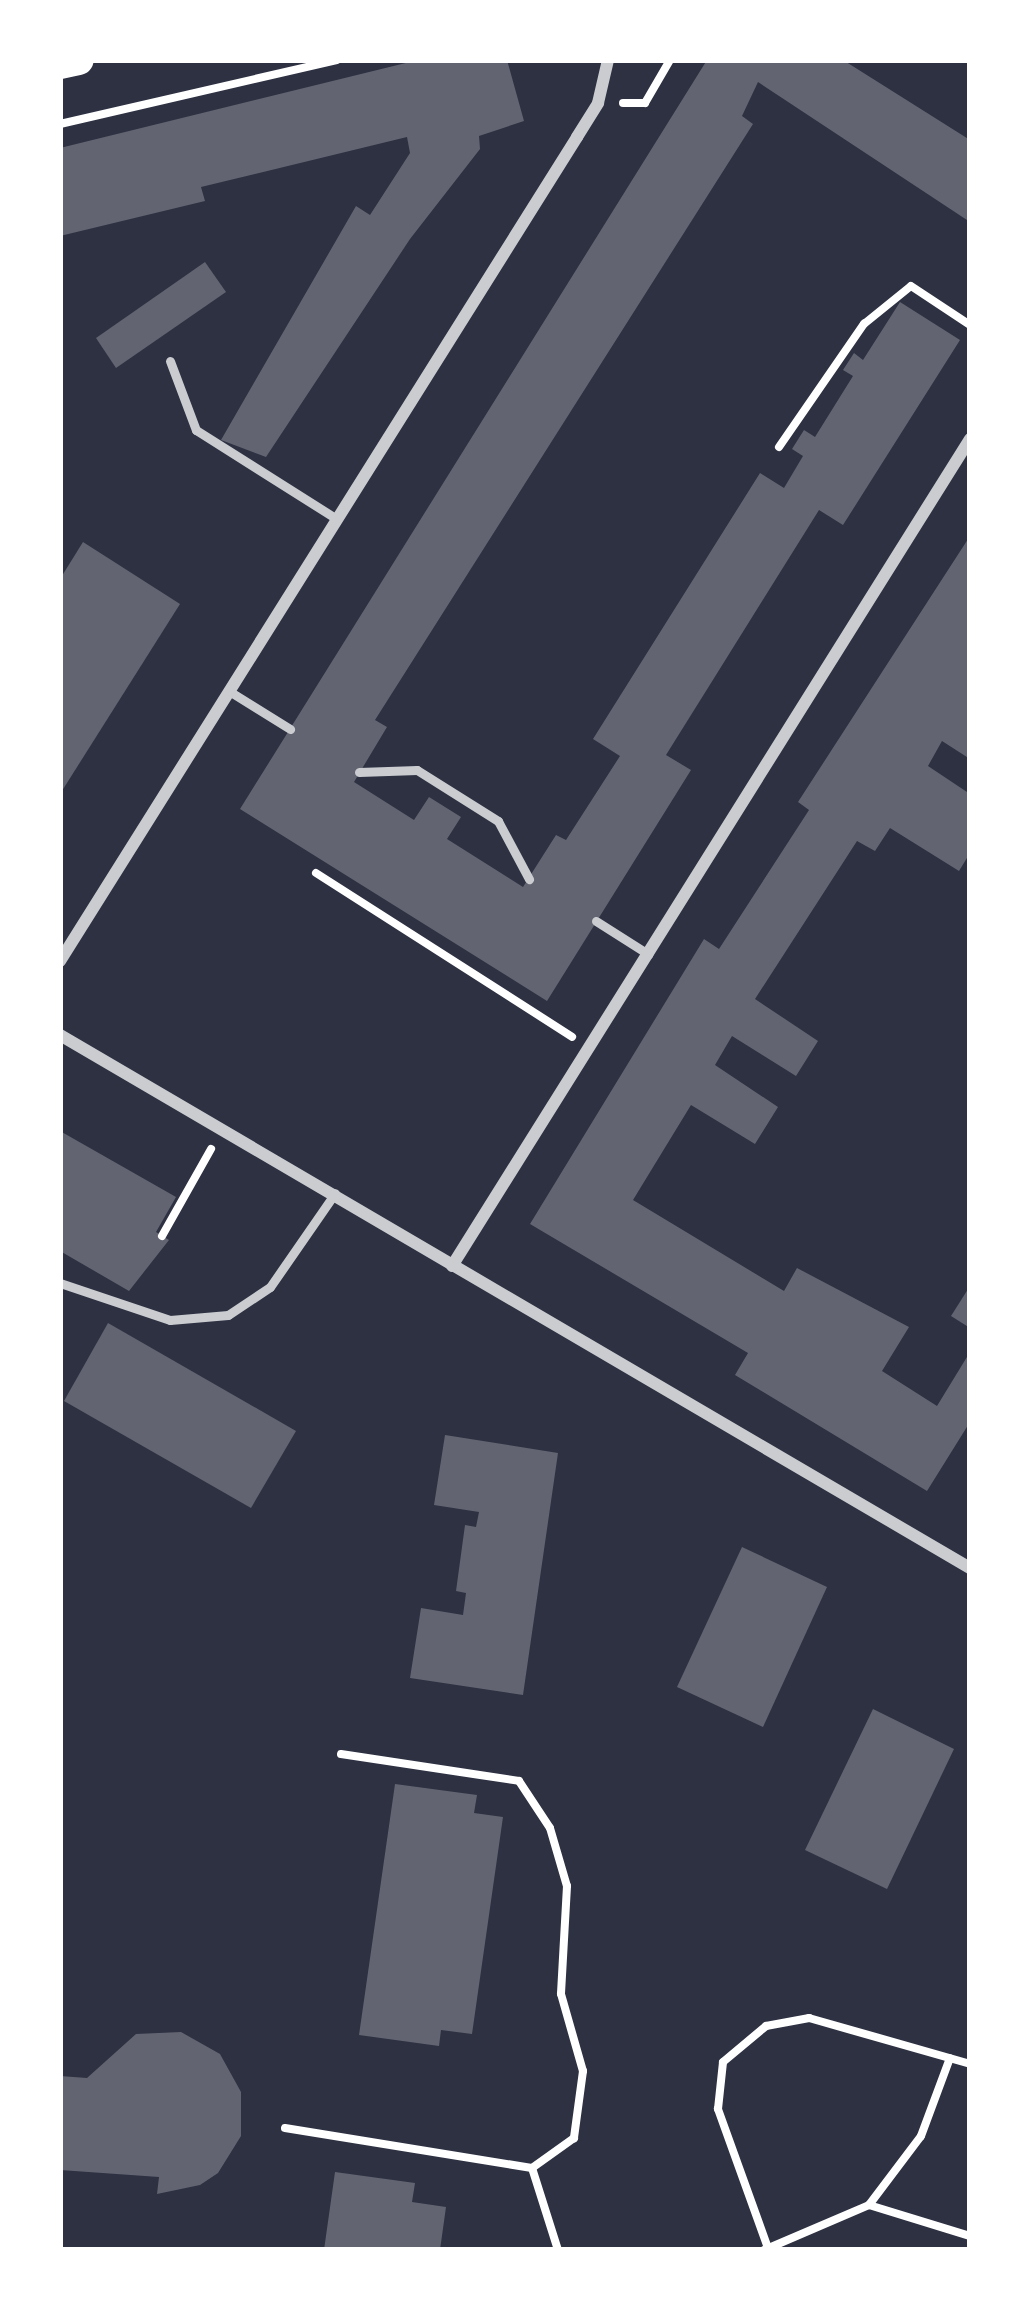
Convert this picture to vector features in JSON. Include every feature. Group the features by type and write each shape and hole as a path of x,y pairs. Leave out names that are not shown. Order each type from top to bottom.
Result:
{"main road":[{"path":"60,64 79,60"}],"street":[{"path":"60,961 598,103 608,60"},
{"path":"452,1266 970,439"},
{"path":"60,1035 970,1568"}],"lane":[{"path":"170,361 196,430 337,519"},
{"path":"229,691 290,730"},
{"path":"359,772 417,770 498,820 529,879"},
{"path":"596,921 648,953"},
{"path":"60,1283 170,1321 228,1315 270,1287 334,1193"}],"path":[{"path":"60,124 338,60"},
{"path":"598,103 645,103 670,60"},
{"path":"779,447 863,324 911,286 970,325"},
{"path":"316,873 589,1048"},
{"path":"162,1236 222,1129"},
{"path":"285,2128 532,2168 574,2138 584,2071 561,1994 567,1886 550,1828 519,1780 341,1754"},
{"path":"950,2058 920,2136 868,2205 766,2249 718,2109 723,2062 766,2026 809,2018 970,2063"},
{"path":"532,2168 558,2250"},
{"path":"868,2205 970,2236"}],"building":[{"path":"418,60 507,60 524,121 479,136 480,149 410,239 266,457 221,440 356,206 370,215 410,153 407,137 201,187 205,201 60,236 60,148"},
{"path":"707,60 843,60 970,140 970,222 758,82 742,116 753,124 375,720 387,727 354,782 414,820 429,797 461,817 447,839 523,887 556,835 566,840 620,756 593,739 760,473 784,488 803,456 792,449 804,430 815,437 853,376 843,370 854,353 863,360 900,302 960,340 843,525 819,510 666,755 691,770 547,1001 240,809"},
{"path":"205,262 226,292 116,368 96,338"},
{"path":"970,536 970,759 942,741 928,766 970,794 970,853 959,871 890,828 875,851 857,841 755,999 818,1041 796,1076 732,1036 715,1065 778,1107 755,1144 691,1105 633,1200 784,1291 797,1268 909,1327 882,1371 937,1406 970,1352 970,1422 927,1491 735,1375 748,1353 530,1224 704,939 719,949 809,810 798,802"},
{"path":"83,542 180,604 60,794 60,579"},
{"path":"60,1131 176,1197 156,1232 169,1240 129,1291 60,1251"},
{"path":"970,1286 970,1328 951,1316"},
{"path":"108,1323 296,1431 251,1508 64,1401"},
{"path":"445,1435 558,1453 523,1695 410,1678 421,1608 463,1615 466,1593 456,1591 465,1525 476,1527 479,1512 434,1505"},
{"path":"742,1547 827,1587 763,1727 677,1687"},
{"path":"873,1709 954,1749 887,1889 805,1850"},
{"path":"395,1784 477,1795 474,1813 503,1817 472,2034 441,2030 439,2046 359,2035"},
{"path":"181,2032 220,2054 241,2092 241,2136 218,2173 200,2185 157,2194 159,2177 60,2170 60,2076 87,2078 136,2034"},
{"path":"335,2172 415,2183 412,2202 446,2207 440,2250 324,2250"}]}
